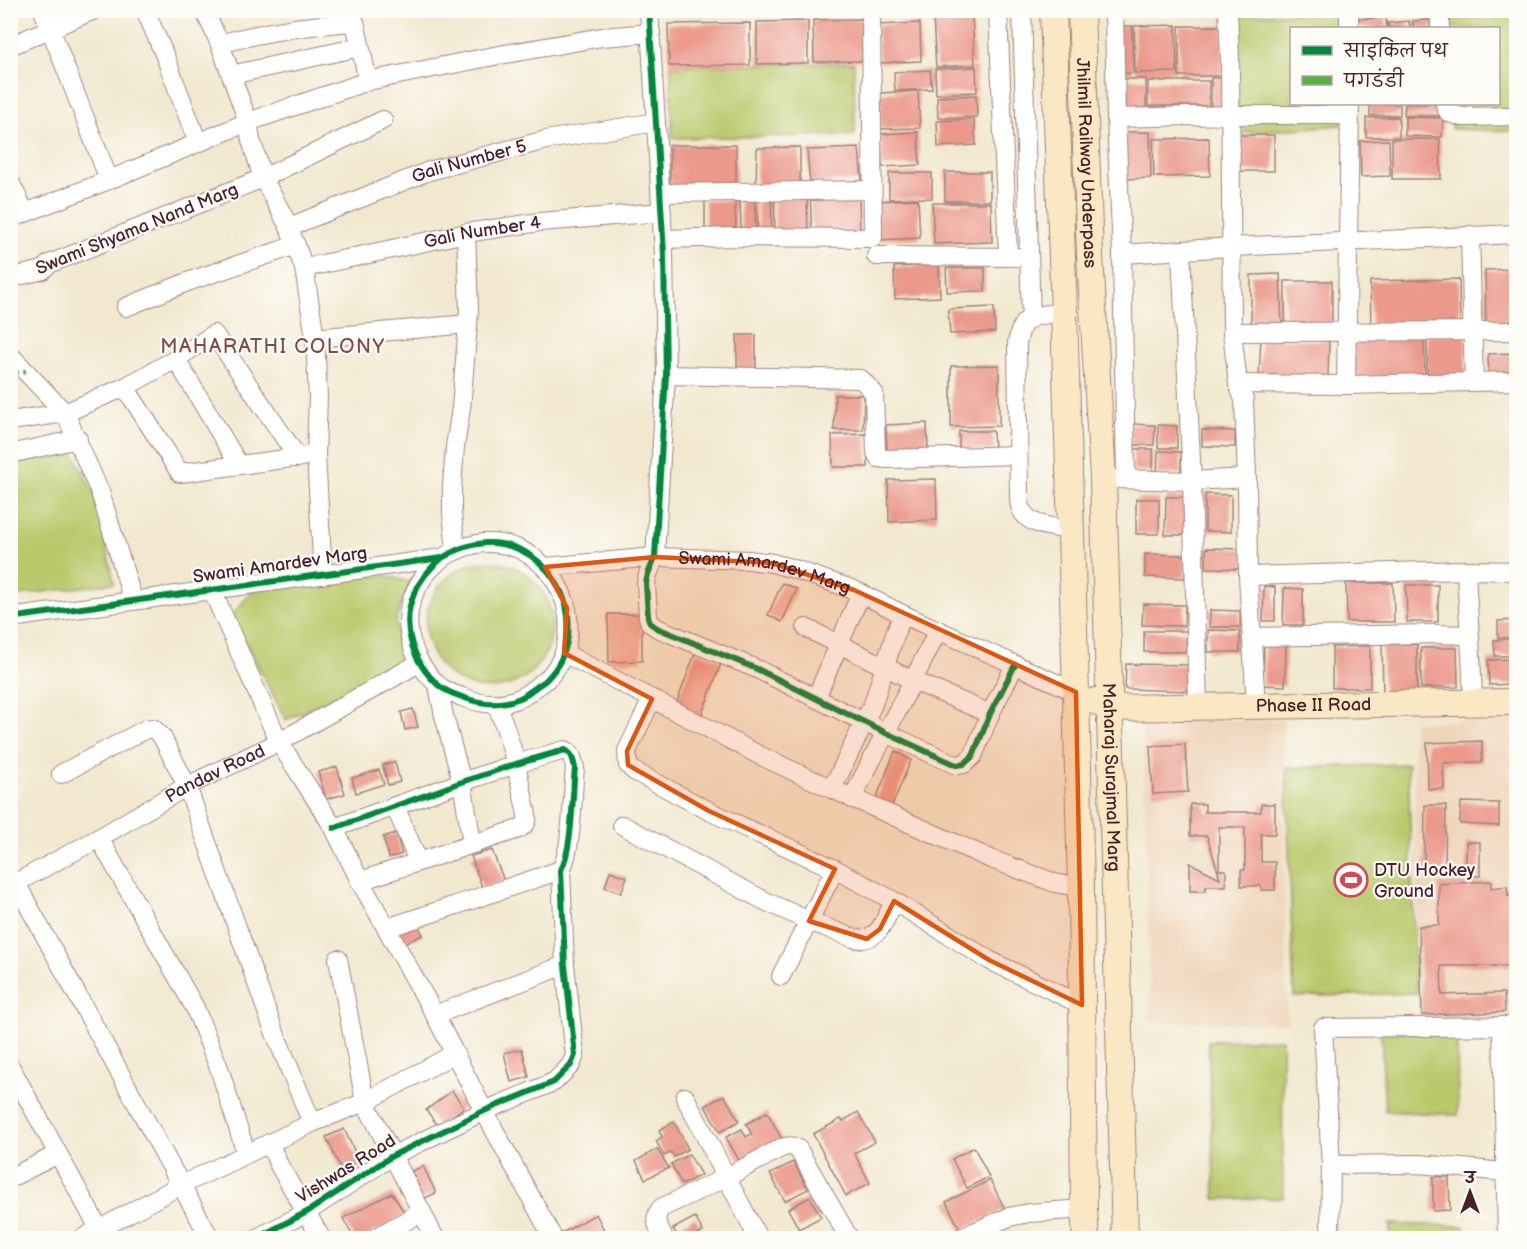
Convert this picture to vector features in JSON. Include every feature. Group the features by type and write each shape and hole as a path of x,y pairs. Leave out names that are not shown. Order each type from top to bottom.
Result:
{"main road":[{"name":"Jhilmil Railway Underpass","path":"1053,10 1076,692 1086,1239"},
{"name":"Jhilmil Railway Underpass","path":"1081,10 1094,317"},
{"name":"Maharaj Surajmal Marg","path":"1094,317 1115,479 1110,708 1125,1239"},
{"path":"1076,692 1110,708"},
{"name":"Phase II Road","path":"1110,708 1516,702"}],"street":[{"path":"43,10 109,180"},
{"path":"10,46 94,10"},
{"path":"145,10 198,143"},
{"path":"204,10 220,44 248,122 263,178 290,227 304,268 315,338 318,396 307,456 323,575"},
{"path":"649,10 664,239 666,375 655,557 646,584 650,623 757,669 864,723 960,766 973,756 990,714 1015,665"},
{"path":"664,239 873,238 872,10"},
{"path":"998,10 1008,256"},
{"path":"1022,10 1031,319"},
{"path":"1114,10 1123,317 1115,479 1192,481 1247,478"},
{"path":"1228,10 1232,332 1239,384 1244,400 1248,576 1256,706"},
{"path":"1349,10 1349,27"},
{"path":"1440,10 1440,27"},
{"path":"220,44 253,34 353,16 368,81"},
{"path":"10,182 18,216 248,122 368,81 602,37 651,33"},
{"path":"231,75 360,46"},
{"path":"1445,105 1449,113 1462,117 1516,116"},
{"path":"1116,118 1350,109 1347,385"},
{"name":"Swami Shyama Nand Marg","path":"10,278 43,270 49,264 263,178 382,120"},
{"name":"Gali Number 5","path":"290,227 429,171 546,140 656,122"},
{"path":"661,193 872,190"},
{"name":"Gali Number 4","path":"304,268 466,234 540,222 662,212"},
{"path":"466,234 468,324 455,447 449,554 430,568 422,579 413,595 408,625 411,645 419,663 438,685 448,692 471,701 496,704 520,698 545,680 564,653 569,627 567,608 557,581 545,567"},
{"path":"1122,254 1516,234"},
{"path":"1470,235 1474,382"},
{"path":"126,307 190,281 296,245"},
{"path":"1181,251 1192,481 1198,707"},
{"path":"876,256 1029,257"},
{"path":"1064,312 1026,320 1017,343 1018,497 1020,510 1036,523 1071,530"},
{"path":"1094,317 1123,317"},
{"path":"315,338 468,324"},
{"path":"1232,332 1516,331"},
{"path":"10,421 65,413 125,387 176,359 214,334 307,456"},
{"path":"10,354 18,373 65,413 100,492 133,600"},
{"path":"176,359 238,465"},
{"path":"666,375 861,379 874,393 876,453 879,458 1018,454"},
{"path":"1239,384 1347,385 1516,381"},
{"path":"125,387 180,473 307,456"},
{"path":"10,454 78,439"},
{"name":"Swami Amardev Marg","path":"10,618 323,575 449,554 471,545 486,543 511,546 527,553 545,567 655,557 749,560 772,562 794,568 861,593 904,615 1076,692"},
{"path":"1248,576 1466,570 1516,571"},
{"path":"1466,570 1473,703"},
{"path":"212,590 279,741 334,828 360,881 435,1015 552,1239"},
{"path":"816,698 861,593"},
{"path":"832,789 873,704 897,628 904,615"},
{"path":"806,628 914,681 990,714"},
{"path":"852,799 938,630"},
{"path":"1252,637 1469,635"},
{"path":"564,653 761,756 852,799 991,859 1055,883 1081,888"},
{"name":"Pandav Road","path":"13,884 99,838 187,786 279,741 419,663"},
{"path":"438,685 462,782 472,843"},
{"path":"652,699 627,751 628,765 634,771 709,812 835,869 894,901 989,960 1082,1005"},
{"path":"360,881 519,829 526,824 528,820 507,728 496,704"},
{"path":"61,774 146,729 153,728 162,737 187,786 272,1026 312,1123"},
{"name":"Vishwas Road","path":"257,1239 307,1212 392,1156 484,1111 554,1082 571,1065 575,1055 565,965 561,870 566,861 575,768 573,758 566,750 516,764"},
{"path":"334,828 516,764"},
{"path":"395,806 418,861"},
{"path":"622,825 765,901 860,940 867,939 880,929 894,901"},
{"path":"99,838 195,1008 219,1068 246,1154"},
{"path":"781,976 835,869"},
{"path":"387,928 561,870"},
{"path":"13,884 210,1239"},
{"path":"338,959 365,1102 435,1239"},
{"path":"435,1015 565,965"},
{"path":"1329,1239 1331,1165 1323,1028 1509,1026 1504,1172 1510,1237"},
{"path":"10,1066 58,1154 95,1236 181,1185 312,1123 365,1102 454,1054"},
{"path":"685,1097 759,1239"},
{"path":"269,1143 321,1239"},
{"path":"664,1239 656,1220 661,1208 781,1148 793,1146 798,1149 849,1239"},
{"path":"10,1178 58,1154"},
{"path":"1331,1165 1419,1164 1504,1172"},
{"path":"960,1239 1009,1217 1084,1209"},
{"path":"375,1239 422,1212"}],"highlighted area":[{"path":"655,557 772,563 854,590 1076,692 1082,1005 989,960 894,901 880,929 867,939 809,921 835,869 709,811 628,765 627,751 652,699 564,653 567,608 545,567"}],"shaded area":[{"path":"1143,720 1283,720 1287,1023 1150,1022"},
{"path":"1516,720 1516,1019 1419,1024 1413,722"}],"green space":[{"path":"1448,11 1515,11 1516,131 1452,129 1451,105 1500,105 1500,27 1449,27"},
{"path":"1340,12 1340,27 1290,27 1290,105 1341,105 1342,125 1240,133 1232,33 1235,15"},
{"path":"854,63 855,135 672,138 671,66"},
{"path":"69,444 95,495 114,583 11,596 10,458"},
{"path":"489,562 513,567 533,581 547,601 552,625 547,649 533,669 513,683 489,688 465,683 445,669 431,649 426,625 431,601 445,581 465,567"},
{"path":"383,575 410,582 396,624 405,662 286,720 232,616 254,588"},
{"name":"DTU Hockey Ground","path":"1408,764 1416,993 1294,997 1286,768"},
{"path":"1381,1031 1457,1034 1458,1115 1385,1111"},
{"path":"1282,1039 1283,1198 1215,1199 1208,1041"},
{"path":"1390,1224 1464,1226 1464,1238 1390,1238"}],"building":[{"path":"931,10 973,10 974,14 931,16"},
{"path":"972,16 975,65 936,67 933,18"},
{"path":"1386,18 1387,27 1353,27 1352,19"},
{"path":"862,19 863,61 814,62 813,20"},
{"path":"1436,19 1437,27 1413,27 1413,21"},
{"path":"808,21 808,63 757,64 757,22"},
{"path":"1409,21 1410,27 1389,27 1388,23"},
{"path":"750,23 750,65 669,66 668,24"},
{"path":"920,23 921,61 879,63 877,25"},
{"path":"1176,25 1177,72 1135,73 1134,26"},
{"path":"1117,26 1132,26 1133,73 1119,74"},
{"path":"1179,26 1223,26 1223,76 1179,76"},
{"path":"976,67 977,92 936,94 935,69"},
{"path":"930,70 932,89 895,91 894,72"},
{"path":"1211,78 1229,78 1228,110 1211,110"},
{"path":"1118,79 1146,79 1146,113 1119,113"},
{"path":"1148,81 1209,81 1209,106 1148,106"},
{"path":"918,91 920,128 881,129 880,93"},
{"path":"976,95 977,117 938,118 937,97"},
{"path":"1370,105 1400,105 1400,115 1370,116"},
{"path":"1405,105 1442,105 1442,116 1404,116"},
{"path":"1399,117 1399,137 1366,137 1366,118"},
{"path":"1405,117 1443,118 1442,137 1405,136"},
{"path":"974,119 976,145 938,147 937,121"},
{"path":"918,132 920,165 882,167 881,134"},
{"path":"1121,132 1150,132 1151,178 1122,179"},
{"path":"1236,135 1274,135 1274,171 1236,171"},
{"path":"1209,138 1210,176 1154,177 1153,139"},
{"path":"1392,139 1440,139 1441,179 1392,179"},
{"path":"1389,140 1390,176 1361,177 1360,141"},
{"path":"670,145 736,145 736,186 670,186"},
{"path":"800,147 800,185 756,185 757,148"},
{"path":"859,148 862,181 810,183 807,150"},
{"path":"945,172 990,172 990,201 945,201"},
{"path":"889,173 932,173 932,198 889,199"},
{"path":"859,192 860,236 812,234 810,194"},
{"path":"754,195 756,232 741,232 740,196"},
{"path":"807,198 808,235 775,234 774,199"},
{"path":"757,199 771,199 772,235 758,236"},
{"path":"918,199 920,238 878,240 876,201"},
{"path":"735,200 736,231 705,231 705,201"},
{"path":"932,203 991,203 992,242 934,244"},
{"path":"939,265 940,297 895,299 894,267"},
{"path":"946,268 985,268 985,291 947,292"},
{"path":"1516,269 1516,329 1486,330 1485,270"},
{"path":"1280,274 1282,330 1251,331 1251,275"},
{"path":"1459,279 1460,325 1371,328 1370,281"},
{"path":"1285,281 1332,281 1332,330 1285,330"},
{"path":"994,307 995,332 950,334 948,309"},
{"path":"1424,333 1425,382 1350,383 1350,334"},
{"path":"737,335 756,335 756,371 737,371"},
{"path":"1427,335 1466,335 1466,377 1427,377"},
{"path":"1261,338 1329,341 1328,377 1259,375"},
{"path":"1516,353 1516,376 1489,377 1488,354"},
{"path":"999,365 999,426 951,427 951,366"},
{"path":"835,395 864,395 863,430 834,430"},
{"path":"927,423 928,449 887,451 886,425"},
{"path":"1131,424 1155,425 1154,445 1131,445"},
{"path":"1158,425 1177,426 1177,448 1158,448"},
{"path":"1202,430 1235,431 1235,447 1202,446"},
{"path":"959,431 993,431 994,450 959,451"},
{"path":"867,434 868,467 833,467 832,435"},
{"path":"1133,449 1153,449 1153,471 1133,471"},
{"path":"1158,451 1181,452 1181,474 1157,474"},
{"path":"936,479 937,520 889,522 888,480"},
{"path":"1205,494 1231,495 1231,532 1205,531"},
{"path":"1166,497 1188,497 1188,535 1165,535"},
{"path":"1136,499 1159,499 1159,534 1136,534"},
{"path":"1206,548 1245,549 1245,569 1206,568"},
{"path":"1145,554 1186,555 1185,578 1145,577"},
{"path":"782,583 797,589 782,622 768,615"},
{"path":"1346,583 1393,583 1394,622 1347,622"},
{"path":"1406,585 1438,585 1438,622 1407,622"},
{"path":"1264,586 1275,587 1275,621 1263,621"},
{"path":"1284,588 1303,589 1303,625 1283,625"},
{"path":"1143,604 1185,605 1184,626 1142,625"},
{"path":"1210,610 1240,611 1240,627 1209,627"},
{"path":"608,614 642,614 642,661 609,662"},
{"path":"1516,620 1516,637 1498,638 1498,621"},
{"path":"1208,630 1240,631 1240,652 1208,652"},
{"path":"1144,631 1187,631 1186,652 1144,652"},
{"path":"1516,639 1516,656 1495,656 1494,640"},
{"path":"1264,644 1286,644 1285,686 1263,685"},
{"path":"1382,644 1417,644 1417,694 1383,694"},
{"path":"1370,646 1370,688 1332,688 1332,647"},
{"path":"1421,648 1457,648 1458,687 1421,688"},
{"path":"696,651 722,661 700,719 675,707"},
{"path":"1516,659 1516,684 1489,685 1488,660"},
{"path":"1126,664 1189,665 1188,691 1125,689"},
{"path":"413,709 418,727 405,730 401,712"},
{"path":"1482,741 1482,762 1443,763 1444,789 1428,789 1427,743"},
{"path":"1185,744 1188,792 1153,794 1150,746"},
{"path":"895,751 911,760 891,808 875,802"},
{"path":"395,762 400,782 388,785 383,765"},
{"path":"337,767 345,794 326,799 318,772"},
{"path":"379,770 384,784 356,793 352,778"},
{"path":"1461,802 1499,803 1499,826 1460,824"},
{"path":"1190,804 1205,804 1205,812 1261,812 1261,804 1275,804 1275,834 1261,834 1261,862 1275,862 1275,890 1261,890 1261,886 1241,886 1241,870 1245,870 1245,827 1219,827 1219,870 1226,870 1226,886 1206,886 1206,891 1190,891 1190,863 1220,878 1207,836 1190,836"},
{"path":"1425,805 1446,805 1445,872 1424,872"},
{"path":"396,833 402,854 389,858 383,837"},
{"path":"1466,842 1480,842 1480,876 1466,876"},
{"path":"492,850 504,881 482,887 471,856"},
{"path":"610,871 627,877 621,893 605,887"},
{"path":"1492,881 1491,888 1507,886 1508,896 1516,895 1516,966 1441,966 1442,995 1504,993 1505,1012 1422,1015 1419,926 1439,925 1439,884"},
{"path":"415,920 423,935 405,943 397,927"},
{"path":"1508,1030 1516,1030 1516,1074 1510,1074"},
{"path":"522,1049 529,1077 511,1082 504,1053"},
{"path":"452,1091 464,1107 439,1127 426,1110"},
{"path":"724,1095 739,1121 720,1132 705,1106"},
{"path":"767,1112 783,1141 741,1164 726,1137 742,1129 746,1137 752,1134 746,1124"},
{"path":"858,1112 875,1142 854,1153 870,1183 846,1196 813,1134"},
{"path":"674,1122 688,1149 674,1157 671,1152 664,1156 656,1141 662,1137 659,1130"},
{"path":"344,1129 362,1167 344,1176 326,1137"},
{"path":"974,1147 989,1177 967,1188 952,1159"},
{"path":"657,1149 669,1168 645,1179 636,1161"},
{"path":"689,1154 701,1175 682,1185 671,1164"},
{"path":"793,1162 808,1189 785,1201 770,1174"},
{"path":"423,1166 436,1193 419,1201 406,1174"},
{"path":"1433,1177 1449,1177 1450,1210 1433,1211"},
{"path":"990,1180 1005,1209 961,1231 946,1202"},
{"path":"392,1193 406,1215 363,1238 354,1238 343,1218"},
{"path":"810,1197 821,1217 799,1229 788,1209"},
{"path":"596,1214 605,1232 593,1238 565,1238 562,1233"},
{"path":"695,1217 703,1232 691,1238 679,1238 673,1229"}],"marked path":[{"path":"10,374 26,371"}],"cycle path":[{"path":"649,10 664,254 666,375 655,557 646,583 650,623 657,628 757,669 956,765 964,764 973,756 990,714 1015,665"},
{"path":"10,618 442,558 462,548 485,543 510,546 531,556 549,572 561,591 568,613 568,637 561,659 546,680 522,697 498,703 483,703 469,699 441,687 422,666 411,643 408,618 410,606 422,579 442,558"},
{"path":"257,1238 307,1212 392,1156 484,1111 554,1082 571,1065 575,1055 565,965 561,870 568,848 571,820 575,768 570,753 565,750 516,764 334,828"}],"place":[{"name":"DTU Hockey Ground","path":"1351,880"}],"district":[{"name":"MAHARATHI COLONY","path":"273,347"}]}
